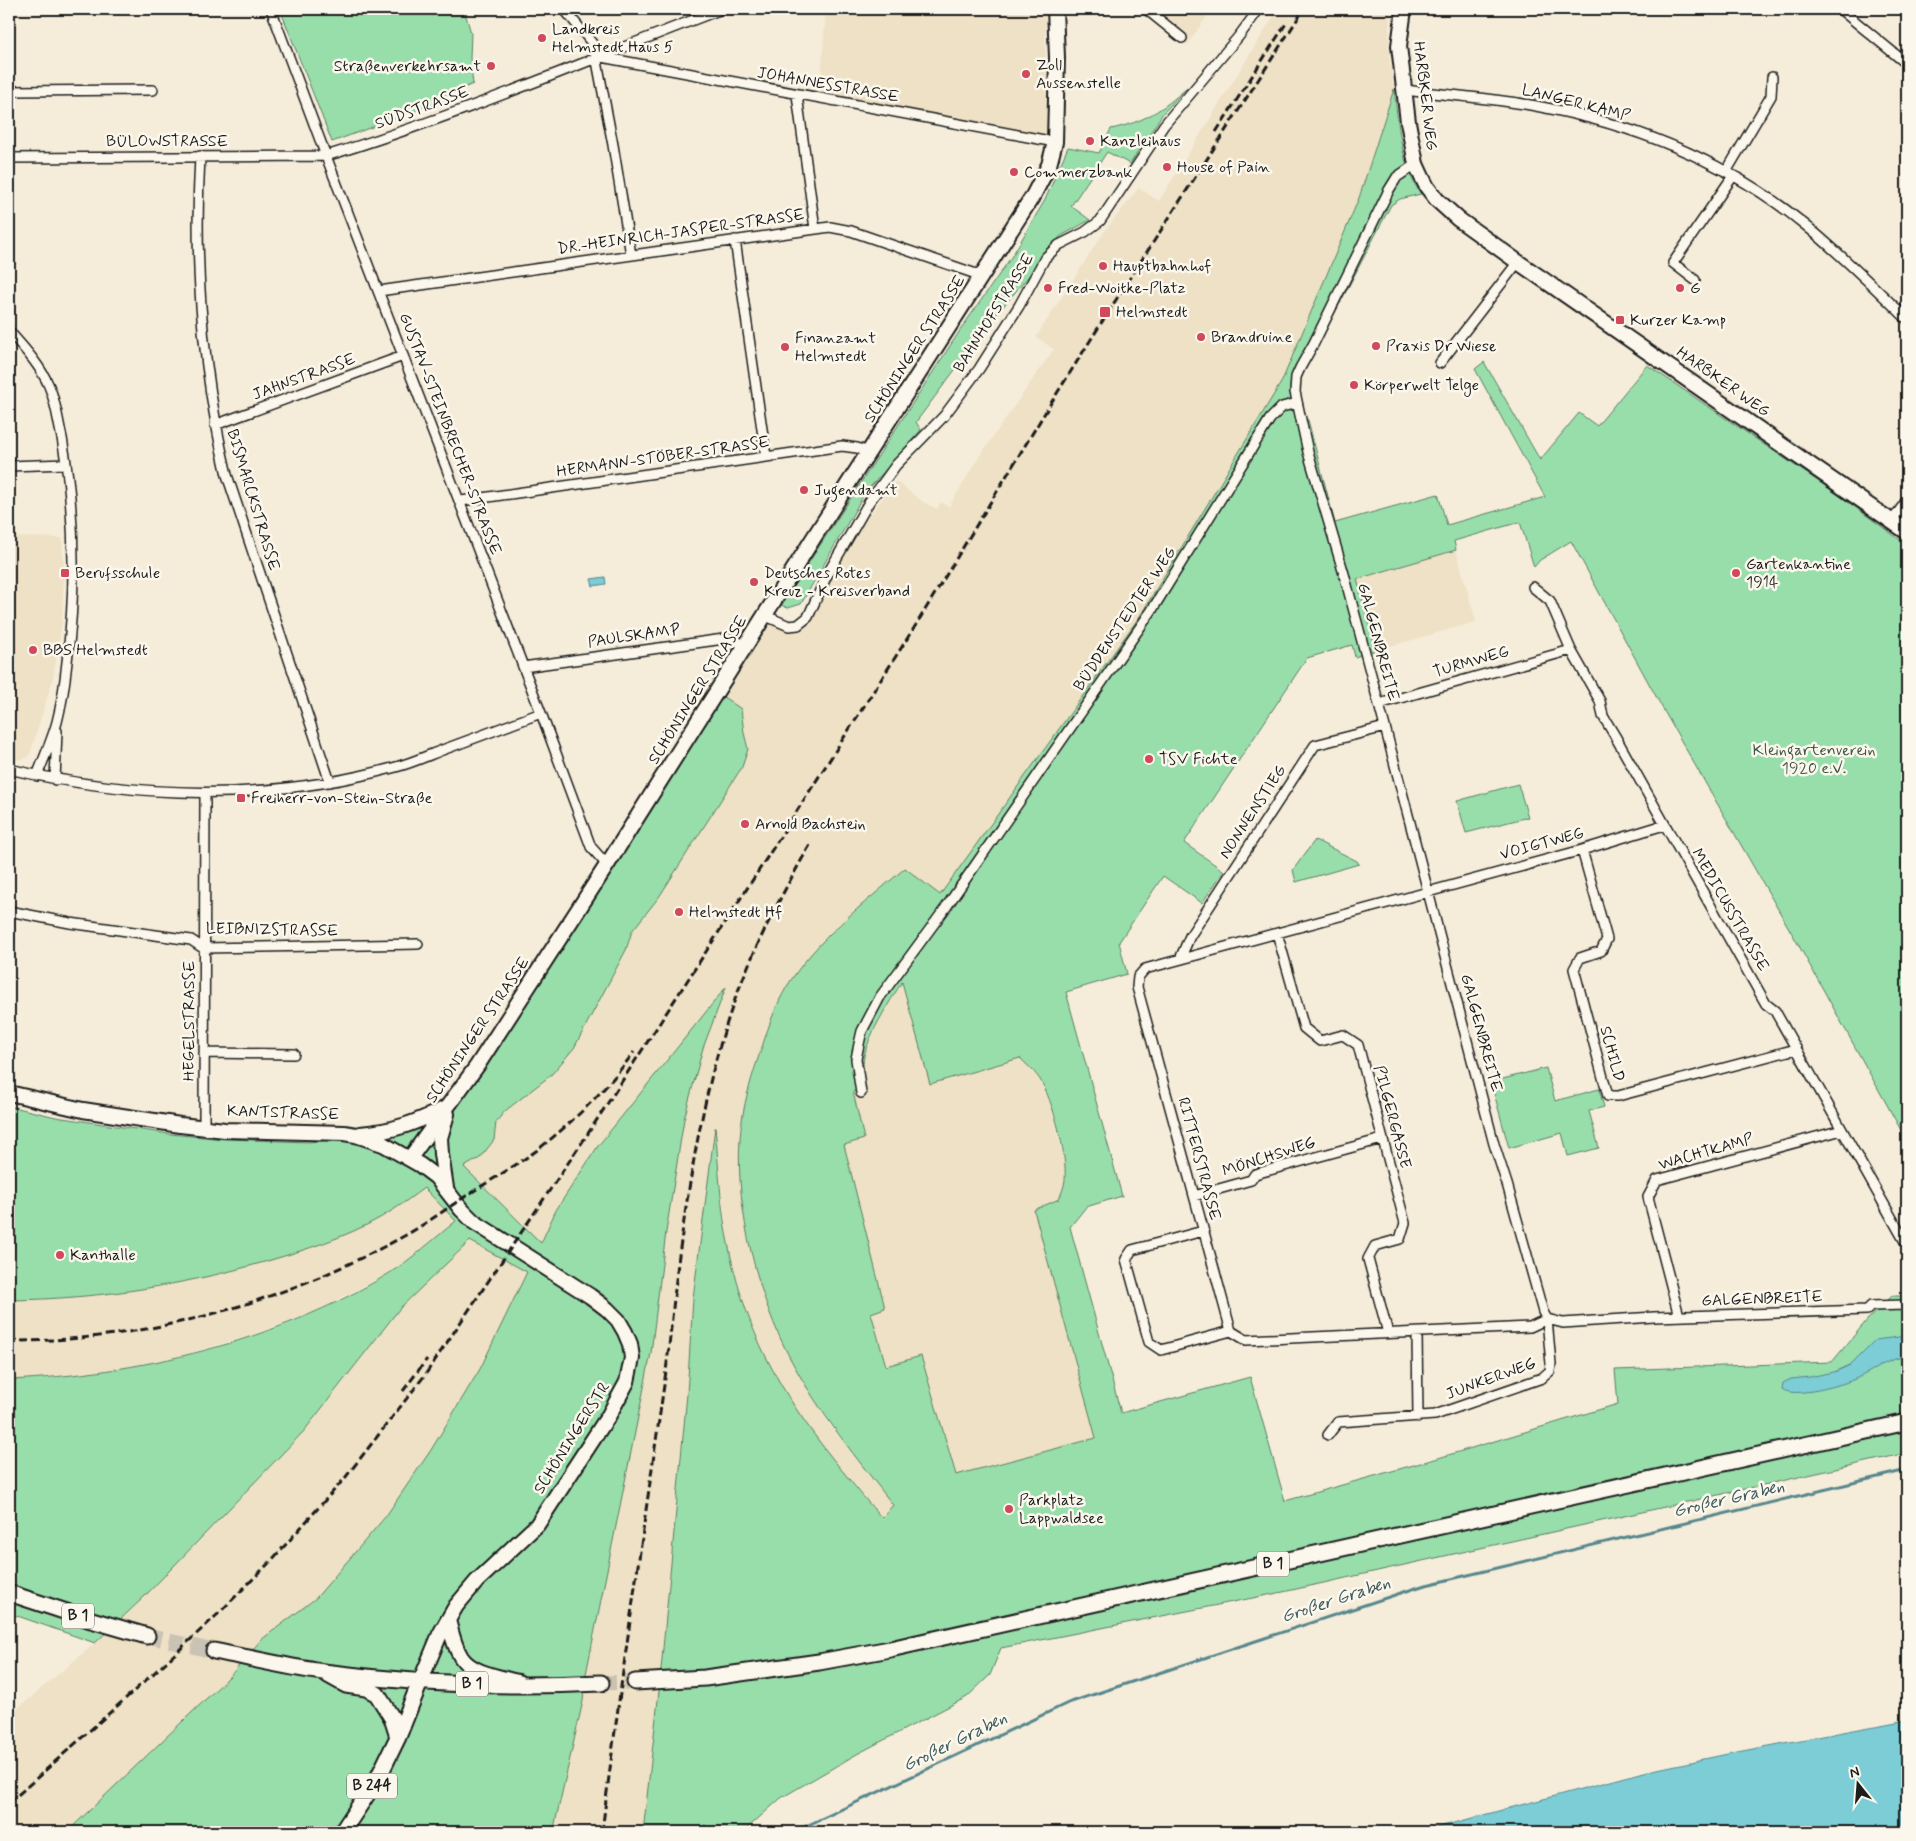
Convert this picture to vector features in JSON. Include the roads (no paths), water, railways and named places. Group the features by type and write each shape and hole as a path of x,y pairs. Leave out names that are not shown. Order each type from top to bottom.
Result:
{"main road":[{"name":"SCHÖNINGER STRASSE","path":"410,1158 477,1066 607,865 1043,179 1055,142 1057,57 1055,9"},
{"name":"HARBKER WEG","path":"1404,9 1399,46 1408,122 1416,164 1427,187 1451,213 1518,262 1907,532"},
{"name":"KANTSTRASSE","path":"9,1093 91,1111 204,1128 356,1134 383,1144 410,1158 429,1171 474,1222 518,1251"},
{"path":"356,1134 384,1132 398,1128 449,1106"},
{"path":"446,1188 440,1154 440,1138 449,1106"},
{"name":"SCHÖNINGERSTR","path":"448,1620 456,1606 477,1581 524,1538 541,1519 609,1415 627,1382 631,1364 630,1344 622,1326 613,1315 590,1296 518,1251"},
{"name":"B 1","path":"635,1682 704,1678 819,1662 890,1649 1907,1422"},
{"name":"B 1","path":"9,1593 147,1636"},
{"path":"420,1682 440,1634 448,1620"},
{"path":"448,1620 456,1648 466,1663 485,1673 523,1684"},
{"name":"B 1","path":"214,1651 322,1672 420,1682 560,1686 601,1683"},
{"name":"B 1","path":"322,1672 346,1685 366,1688 377,1694 389,1713 398,1737"},
{"name":"B 244","path":"342,1832 379,1776 398,1737 420,1682"}],"street":[{"name":"GUSTAV-STEINBRECHER-STRASSE","path":"271,9 403,356 461,501 591,847 607,865"},
{"path":"564,9 592,43 596,56 631,255"},
{"name":"SÜDSTRASSE","path":"326,156 366,144 495,97 596,56 722,9"},
{"path":"1146,9 1182,38"},
{"name":"BAHNHOFSTRASSE","path":"766,616 789,626 798,625 808,617 828,573 869,502 896,465 944,416 979,369 1019,306 1044,258 1058,245 1085,232 1100,222 1164,125 1240,36 1259,9"},
{"path":"1840,9 1907,64"},
{"name":"JOHANNESSTRASSE","path":"596,56 1055,142"},
{"path":"1695,280 1673,263 1730,174 1771,96 1772,77"},
{"path":"9,91 153,90"},
{"name":"LANGER KAMP","path":"1404,90 1500,100 1566,112 1634,132 1691,153 1730,174 1803,223 1907,319"},
{"path":"797,95 815,229"},
{"name":"BISMARCKSTRASSE","path":"200,156 198,196 200,290 205,350 215,425 227,475 330,782"},
{"name":"BÜLOWSTRASSE","path":"9,158 326,156"},
{"path":"1297,403 1296,377 1384,199 1397,177 1416,164"},
{"name":"DR.-HEINRICH-JASPER-STRASSE","path":"379,291 830,227 851,232 982,276"},
{"path":"735,240 766,457"},
{"path":"1440,363 1518,262"},
{"path":"9,331 35,362 49,386 57,412 66,464 71,529 72,600 68,657 57,723 55,780"},
{"name":"JAHNSTRASSE","path":"215,425 403,356"},
{"name":"GALGENBREITE","path":"1297,403 1308,452 1386,726 1494,1144 1543,1312 1548,1319 1563,1323 1680,1316 1868,1310 1871,1306 1907,1306"},
{"name":"BÜDDENSTEDTER WEG","path":"861,1094 856,1058 862,1031 880,998 947,906 1152,610 1270,419 1282,407 1297,403"},
{"name":"HERMANN-STÖBER-STRASSE","path":"461,501 842,446 869,452"},
{"path":"9,466 66,464"},
{"path":"1892,521 1907,500"},
{"name":"MEDICUSSTRASSE","path":"1533,587 1550,601 1571,650 1600,701 1603,716 1766,1004 1775,1011 1907,1245"},
{"name":"PAULSKAMP","path":"523,667 731,638 746,647"},
{"name":"TURMWEG","path":"1379,704 1571,650"},
{"path":"9,769 55,780 111,787 205,793 241,792 330,782 398,766 541,713"},
{"path":"37,776 57,723"},
{"name":"NONNENSTIEG","path":"1180,959 1190,936 1315,745 1386,726"},
{"name":"HEGELSTRASSE","path":"204,1128 203,948 205,793"},
{"name":"VOIGTWEG","path":"1428,891 1582,850 1664,824"},
{"name":"SCHILD","path":"1582,850 1607,939 1601,951 1580,958 1574,970 1608,1096 1618,1096 1796,1050"},
{"name":"RITTERSTRASSE","path":"1231,1331 1137,987 1138,977 1145,968 1428,891"},
{"name":"LEIBNIZSTRASSE","path":"9,911 122,931 191,940 203,948 418,944"},
{"name":"PILGERGASSE","path":"1277,933 1304,1028 1320,1041 1343,1035 1358,1045 1406,1223 1400,1239 1375,1246 1368,1259 1388,1333"},
{"path":"204,1053 294,1054"},
{"name":"WACHTKAMP","path":"1680,1316 1648,1197 1657,1180 1842,1130"},
{"name":"MÖNCHSWEG","path":"1194,1196 1250,1180 1255,1174 1382,1139"},
{"path":"1203,1231 1132,1250 1126,1259 1148,1342 1161,1350 1231,1331 1246,1340 1530,1327 1548,1319"},
{"name":"JUNKERWEG","path":"1328,1435 1338,1422 1435,1415 1547,1375 1551,1364 1548,1319"},
{"path":"1417,1333 1418,1417"}],"water":[{"path":"605,577 606,584 593,586 591,579"},
{"path":"1907,1336 1907,1356 1888,1362 1850,1381 1807,1392 1788,1392 1782,1389 1783,1383 1791,1379 1837,1371 1850,1365 1875,1340"},
{"path":"1907,1720 1907,1832 1420,1832 1648,1771"}],"waterway":[{"name":"Großer Graben","path":"800,1832 804,1827 1068,1703 1422,1586 1907,1470"},
{"path":"702,1832 705,1826"}],"tunnel":[{"path":"147,1636 214,1651"},
{"path":"601,1683 635,1682"}],"railway":[{"path":"9,1803 164,1664 271,1561 345,1478 425,1375 587,1135 761,867 914,628 1112,306 1304,9"},
{"path":"1216,132 1287,22"},
{"path":"602,1832 665,1375 679,1255 700,1127 715,1064 734,1002 750,961 810,845"},
{"path":"9,1341 113,1334 164,1326 214,1314 263,1298 312,1280 360,1259 406,1235 536,1151 588,1105 634,1052"},
{"path":"403,1391 427,1359"}],"place":[{"name":"Landkreis Helmstedt Haus 5","path":"542,38"},
{"name":"Straßenverkehrsamt","path":"491,66"},
{"name":"Zoll Aussenstelle","path":"1026,74"},
{"name":"Kanzleihaus","path":"1090,141"},
{"name":"House of Pain","path":"1167,167"},
{"name":"Commerzbank","path":"1014,172"},
{"name":"Hauptbahnhof","path":"1103,266"},
{"name":"Fred-Woitke-Platz","path":"1048,288"},
{"name":"G","path":"1680,288"},
{"name":"Helmstedt","path":"1105,312"},
{"name":"Kurzer Kamp","path":"1620,320"},
{"name":"Brandruine","path":"1201,337"},
{"name":"Praxis Dr Wiese","path":"1376,346"},
{"name":"Finanzamt Helmstedt","path":"785,347"},
{"name":"Körperwelt Telge","path":"1354,385"},
{"name":"Jugendamt","path":"804,490"},
{"name":"Berufsschule","path":"65,573"},
{"name":"Gartenkantine 1914","path":"1736,573"},
{"name":"Deutsches Rotes Kreuz - Kreisverband","path":"754,582"},
{"name":"BBS Helmstedt","path":"33,650"},
{"name":"TSV Fichte","path":"1149,759"},
{"name":"Freiherr-von-Stein-Straße","path":"241,798"},
{"name":"Arnold Bachstein","path":"745,824"},
{"name":"Helmstedt Hf","path":"679,912"},
{"name":"Kanthalle","path":"60,1255"},
{"name":"Parkplatz Lappwaldsee","path":"1009,1509"}],"park label":[{"name":"Kleingartenverein 1920 e.V.","path":"1814,759"}]}
